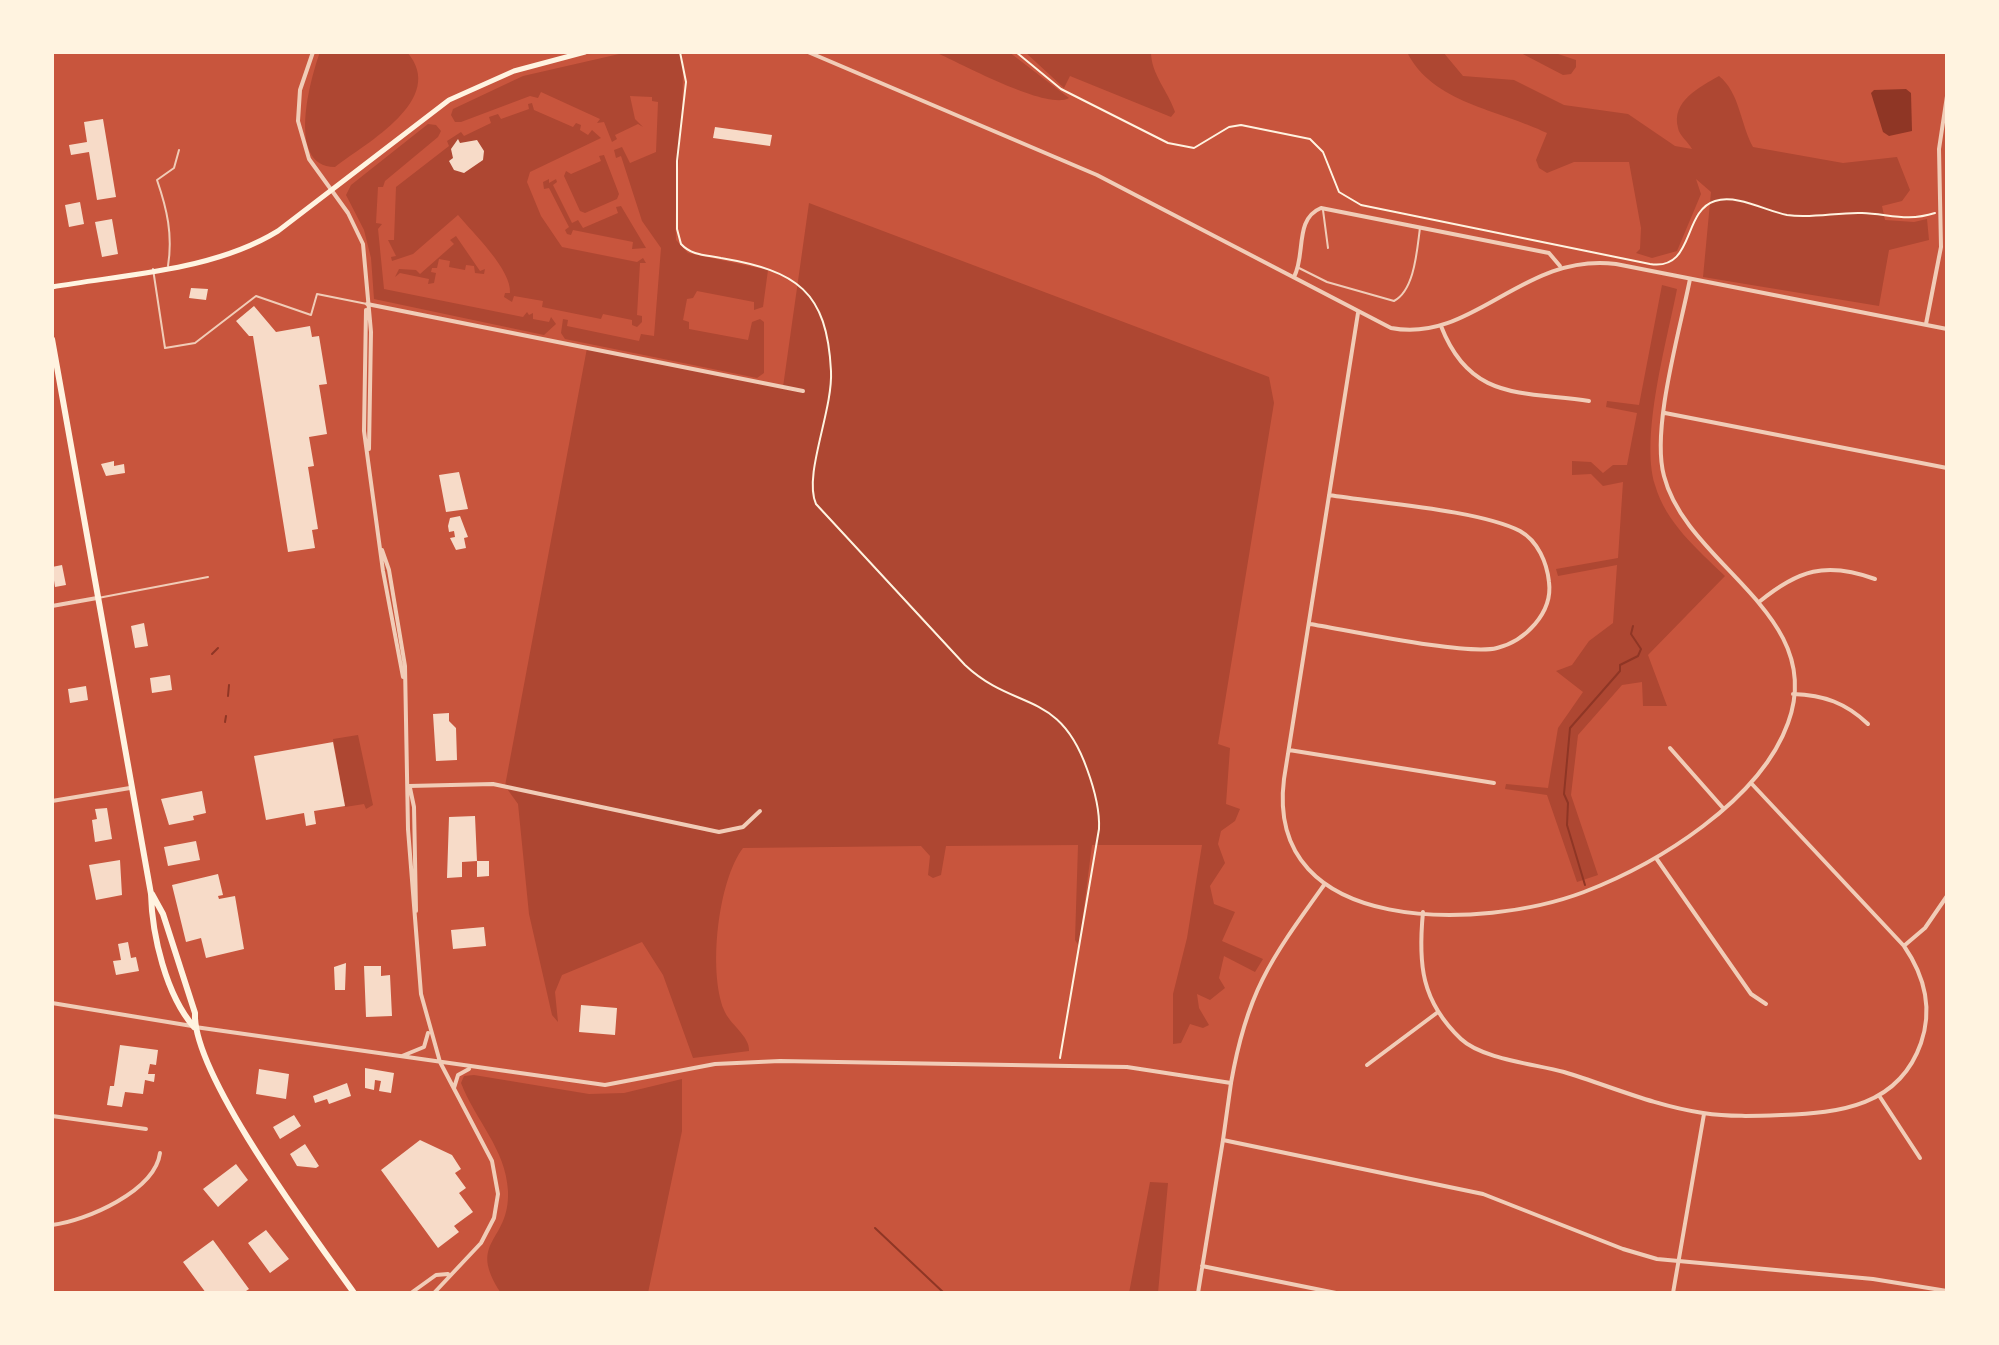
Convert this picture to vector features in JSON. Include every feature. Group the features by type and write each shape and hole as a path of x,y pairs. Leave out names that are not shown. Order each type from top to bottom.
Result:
{"main road":[{"path":"52,287 222,256 252,245 278,231 418,121 461,94 514,71 585,52"},
{"path":"52,339 151,894 152,916 167,973 182,1013 194,1027 202,1050 254,1149 354,1293"},
{"path":"151,894 163,914 195,1013 194,1027"}],"street":[{"path":"313,52 300,90 298,121 309,159 353,221 363,244 371,332 369,449 389,610 405,682 409,786 414,807 418,888 415,920 419,983 440,1062 492,1161 498,1194 494,1218 484,1237 434,1293"},
{"path":"808,52 1097,175 1358,313 1401,330 1441,326 1560,266 1606,263 1947,329"},
{"path":"1926,324 1944,247 1939,149 1947,96"},
{"path":"1294,277 1299,268 1305,225 1312,212 1323,208 1549,253 1560,266"},
{"path":"1358,313 1289,750 1283,793 1285,828 1300,859 1324,885 1351,900 1455,915 1501,911 1561,899 1656,858 1723,808 1750,782 1777,748 1790,720 1792,665 1785,644 1759,602 1692,531 1670,494 1660,453 1690,279"},
{"path":"367,304 803,391"},
{"path":"1441,326 1457,361 1483,382 1589,401"},
{"path":"1665,413 1947,468"},
{"path":"1309,624 1495,649 1529,633 1547,599 1550,586 1546,564 1534,542 1502,523 1329,495"},
{"path":"1759,602 1789,579 1813,570 1842,570 1875,579"},
{"path":"52,606 97,598"},
{"path":"1793,694 1829,698 1857,713 1868,724"},
{"path":"1670,748 1723,808"},
{"path":"1289,750 1494,783"},
{"path":"1423,912 1421,977 1438,1012 1459,1037 1476,1050 1704,1114 1740,1117 1838,1111 1880,1097 1908,1068 1925,1029 1923,982 1904,946 1750,782"},
{"path":"409,786 493,784 719,832 743,827 760,811"},
{"path":"52,801 130,788"},
{"path":"1656,858 1751,994 1766,1004"},
{"path":"1198,1293 1231,1083 1247,1011 1263,972 1324,885"},
{"path":"1904,946 1925,928 1947,896"},
{"path":"52,1003 194,1027 605,1085 742,1062 1127,1067 1231,1083"},
{"path":"1367,1065 1438,1012"},
{"path":"398,1056 424,1047 428,1026"},
{"path":"455,1095 458,1075 474,1067"},
{"path":"1880,1097 1920,1158"},
{"path":"1673,1293 1704,1114"},
{"path":"52,1116 146,1129"},
{"path":"1223,1140 1483,1194 1623,1249 1680,1261 1947,1291"},
{"path":"52,1225 95,1213 124,1197 152,1172 160,1153"},
{"path":"1202,1266 1336,1293"},
{"path":"411,1293 436,1275 448,1274"},
{"path":"1908,1293 1909,1285"}],"lane":[{"path":"168,266 171,243 167,210 157,180 174,168 179,150"},
{"path":"1323,208 1328,248"},
{"path":"1299,268 1327,282 1394,301 1401,297 1408,282 1420,227"},
{"path":"153,269 165,348 195,343 256,296 311,315 317,294 367,304"},
{"path":"97,598 208,577"}],"path":[{"path":"680,52 686,82 677,161 677,229 681,244 696,254 756,264 792,279 812,296 824,322 831,387 828,417 812,478 816,504 965,665 981,679 1056,717 1070,730 1082,754 1098,805 1099,829 1060,1058"},
{"path":"1016,52 1061,89 1168,143 1194,148 1234,125 1293,134 1320,147 1339,192 1361,205 1656,265 1678,257 1696,218 1715,200 1731,200 1798,216 1862,213 1907,220 1932,214"}],"shaded area":[{"path":"320,52 407,52 417,69 417,86 410,103 398,118 335,167 320,163 310,153 306,137 308,99"},
{"path":"628,52 682,52 676,240 688,253 768,270 763,307 754,310 754,302 697,291 693,298 687,299 683,320 689,322 689,329 748,340 752,322 760,319 764,322 764,373 757,378 565,339 561,333 563,319 568,320 567,326 639,341 641,334 654,336 661,248 642,221 621,156 616,158 614,150 622,147 630,163 656,152 658,102 652,101 652,97 630,96 635,119 643,127 638,124 615,135 617,139 612,142 604,122 597,123 600,119 541,92 538,98 530,96 461,122 455,122 451,115 453,109 523,76"},
{"path":"935,52 1009,52 1069,98 1043,98 1024,92"},
{"path":"1025,52 1151,52 1154,68 1175,112 1171,117 1070,76 1064,88"},
{"path":"1407,52 1443,52 1463,76 1514,80 1564,105 1628,114 1675,146 1692,149 1679,131 1679,110 1689,96 1719,76 1736,100 1753,147 1843,163 1897,157 1910,190 1902,201 1882,206 1885,220 1914,222 1927,219 1929,240 1889,250 1879,306 1703,277 1711,192 1696,179 1701,194 1677,251 1652,258 1636,253 1640,249 1641,228 1629,162 1574,162 1547,173 1539,168 1536,160 1547,133 1450,94 1418,69"},
{"path":"1519,52 1552,52 1576,60 1576,67 1571,74 1563,75"},
{"path":"1906,89 1911,93 1912,131 1889,136 1883,132 1871,93 1874,90"},
{"path":"532,103 534,110 573,127 576,123 581,125 580,130 588,135 592,130 601,138 530,172 527,182 541,216 562,247 637,262 643,258 646,263 640,263 637,315 642,316 642,322 637,327 632,325 632,320 603,314 601,319 542,307 543,301 514,296 512,302 504,297 505,293 510,293 505,274 458,215 413,254 392,261 391,257 396,256 388,240 394,240 396,187 449,146 447,141 461,132 464,136 491,123 489,117 498,114 501,119 529,109 528,104"},
{"path":"428,124 436,125 441,131 438,137 385,181 383,187 378,187 376,223 382,224 378,229 384,289 523,317 527,312 529,315 533,313 533,319 549,322 551,317 556,324 544,335 374,299 371,258 364,230 346,195 351,185"},
{"path":"604,155 619,194 617,199 585,213 580,211 564,176 566,171 571,174 601,161 599,156"},
{"path":"549,179 549,183 556,179 553,185 572,223 578,220 583,228 618,213 616,207 621,206 646,248 632,249 633,242 573,230 571,235 567,234 565,230 569,227 549,188 544,189 543,182"},
{"path":"809,203 1269,377 1274,403 1218,744 1230,748 1226,804 1240,809 1235,821 1221,831 1218,844 1225,863 1210,886 1214,904 1235,912 1222,941 1263,959 1255,972 1224,956 1219,978 1225,988 1210,1000 1197,994 1199,1008 1209,1025 1203,1028 1190,1024 1181,1043 1173,1044 1173,994 1187,938 1202,845 1092,845 1079,946 1075,940 1078,845 946,846 941,875 933,878 928,875 930,856 921,846 743,848 727,882 716,950 719,993 724,1010 746,1040 749,1051 693,1058 663,975 642,942 562,975 555,992 558,1022 552,1015 529,914 518,804 505,786 587,348 783,387"},
{"path":"456,236 480,271 485,269 484,274 475,273 474,266 466,265 465,270 449,267 450,261 439,259 437,268 432,268 431,272 436,273 434,283 428,284 429,279 400,273 395,277 399,269 416,270 420,274 454,244 450,240"},
{"path":"1662,285 1677,289 1653,415 1651,465 1655,485 1675,523 1725,576 1648,655 1667,706 1643,706 1642,682 1622,685 1578,735 1571,795 1598,875 1577,882 1547,795 1505,789 1506,784 1548,788 1558,728 1583,692 1556,671 1572,665 1589,641 1613,623 1617,565 1558,576 1556,569 1618,558 1623,482 1603,486 1591,474 1572,475 1572,461 1591,462 1603,473 1613,465 1627,465 1637,413 1606,407 1607,401 1639,405"},
{"path":"358,735 373,805 366,809 364,804 345,807 333,739"},
{"path":"474,1075 589,1094 624,1093 682,1079 682,1131 648,1293 501,1293 491,1276 488,1251 503,1221 508,1191 496,1148 461,1083 464,1076"},
{"path":"1150,1182 1168,1183 1158,1293 1129,1293"}],"building":[{"path":"103,119 116,197 97,200 89,152 71,155 69,145 87,142 84,122"},
{"path":"715,127 772,135 770,146 713,138"},
{"path":"458,139 460,143 477,140 484,151 483,160 464,173 454,170 449,161 453,158 451,149"},
{"path":"80,202 84,224 69,227 65,205"},
{"path":"112,219 118,254 102,257 95,222"},
{"path":"191,288 208,289 206,300 189,298"},
{"path":"254,306 276,332 310,326 312,337 319,336 327,384 319,385 327,434 309,437 314,466 308,467 318,529 312,530 315,548 288,552 253,336 249,336 236,321"},
{"path":"114,461 114,466 124,464 125,473 106,476 101,464"},
{"path":"459,472 468,509 446,512 439,475"},
{"path":"460,516 468,537 464,538 466,548 456,550 450,538 455,537 454,531 449,532 448,526 450,518"},
{"path":"62,565 66,585 55,587 52,567"},
{"path":"144,623 148,646 135,648 131,626"},
{"path":"170,675 172,690 152,693 150,678"},
{"path":"86,686 88,700 70,703 68,689"},
{"path":"449,713 449,721 456,728 457,760 436,761 433,714"},
{"path":"333,742 345,806 314,811 316,824 306,826 304,813 266,820 254,756"},
{"path":"202,791 206,813 193,816 194,820 169,825 161,799"},
{"path":"107,808 112,839 95,842 92,820 97,819 95,809"},
{"path":"475,816 477,861 462,862 462,877 447,878 449,817"},
{"path":"196,841 200,860 168,866 164,847"},
{"path":"120,860 122,895 96,900 89,865"},
{"path":"477,861 489,861 489,876 477,877"},
{"path":"218,874 223,895 218,896 219,899 235,896 244,949 206,958 201,938 186,942 172,885"},
{"path":"484,927 486,946 453,949 451,930"},
{"path":"128,942 131,958 136,957 139,971 116,975 113,961 121,960 118,944"},
{"path":"346,963 345,990 335,990 334,967"},
{"path":"364,966 381,966 381,976 390,975 392,1016 366,1017"},
{"path":"581,1005 617,1008 615,1035 579,1032"},
{"path":"120,1045 158,1050 156,1065 150,1064 148,1074 155,1074 154,1082 145,1080 143,1094 125,1092 122,1107 107,1105 110,1086 114,1086"},
{"path":"365,1068 394,1073 391,1093 379,1091 381,1081 375,1080 374,1090 365,1088"},
{"path":"259,1069 289,1074 286,1099 256,1094"},
{"path":"347,1083 351,1096 329,1104 327,1099 315,1103 313,1096"},
{"path":"294,1115 301,1126 280,1139 273,1127"},
{"path":"420,1140 452,1155 461,1169 455,1173 466,1188 459,1193 473,1212 454,1226 459,1232 438,1248 381,1170"},
{"path":"305,1144 319,1166 316,1168 297,1166 290,1154"},
{"path":"236,1164 248,1180 218,1207 203,1189"},
{"path":"266,1230 289,1259 270,1273 248,1243"},
{"path":"213,1240 249,1289 243,1293 206,1293 183,1262"}],"waterway":[{"path":"1585,885 1567,825 1568,803 1564,794 1570,728 1620,671 1620,665 1638,656 1641,649 1631,634 1633,626"},
{"path":"212,654 218,648"},
{"path":"228,696 229,685"},
{"path":"225,722 226,716"},
{"path":"875,1228 944,1293"}]}
